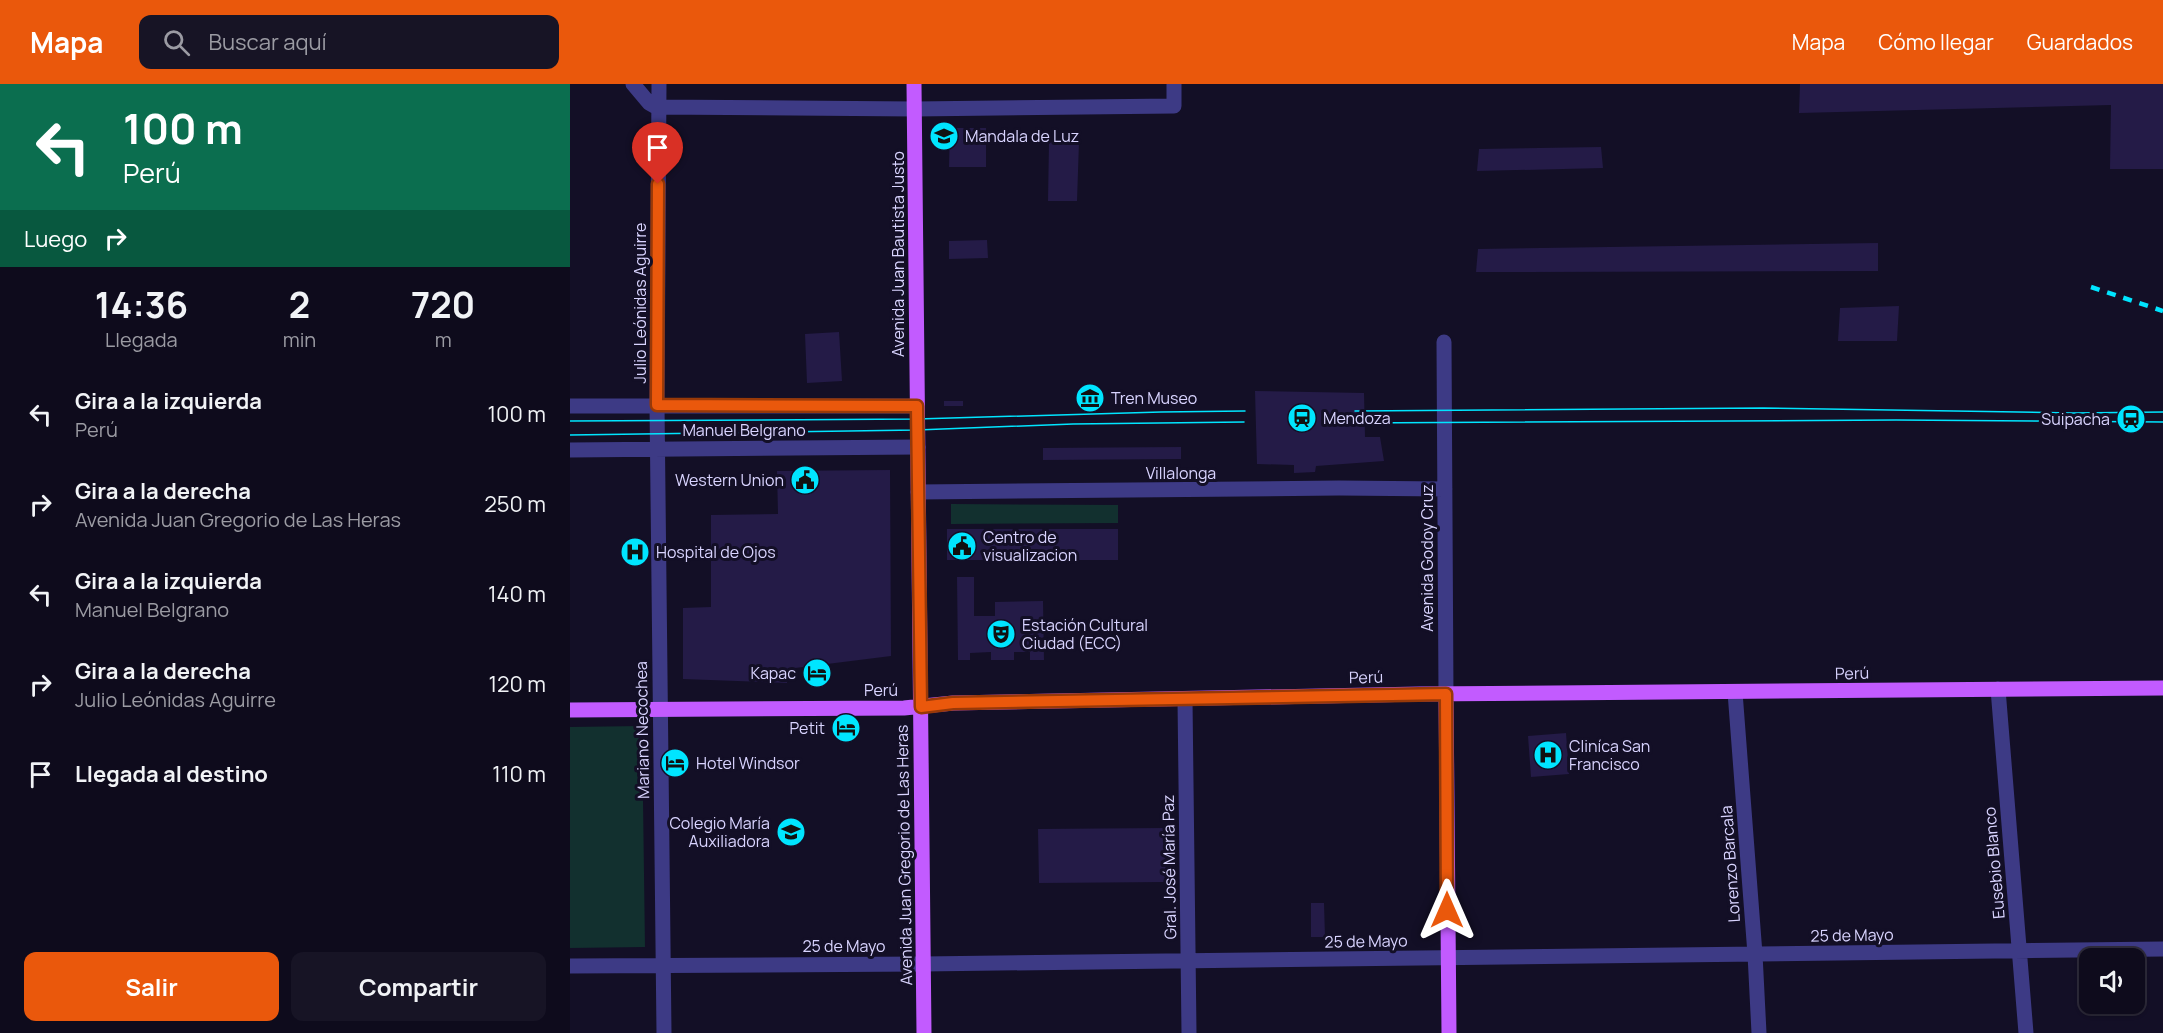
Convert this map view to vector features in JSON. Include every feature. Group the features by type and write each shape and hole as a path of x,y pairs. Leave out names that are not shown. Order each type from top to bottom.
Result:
{"main road":[{"name":"Avenida Juan Bautista Justo","path":"914,84 917,424"},
{"name":"Avenida Juan Gregorio de Las Heras","path":"917,424 924,1033"},
{"name":"Perú","path":"570,710 921,707 964,703 1446,694 2163,688"},
{"path":"1446,694 1449,1033"}],"street":[{"path":"633,84 651,105 659,107 915,109 1174,106 1174,84"},
{"name":"Julio Leónidas Aguirre","path":"657,426 659,84"},
{"name":"Avenida Godoy Cruz","path":"1444,342 1446,694"},
{"name":"Manuel Belgrano","path":"570,406 917,406"},
{"name":"Mariano Necochea","path":"657,426 664,1033"},
{"name":"Manuel Belgrano","path":"570,450 918,447"},
{"name":"Villalonga","path":"918,492 1445,489"},
{"name":"Eusebio Blanco","path":"1998,689 2026,1033"},
{"name":"Lorenzo Barcala","path":"1736,692 1759,1033"},
{"name":"Gral. José María Paz","path":"1185,700 1189,1033"},
{"name":"25 de Mayo","path":"570,966 2163,949"}],"green space":[{"path":"951,504 1118,505 1118,523 951,524"},
{"path":"642,726 645,947 570,948 570,727"}],"building":[{"path":"1800,84 2163,84 2163,169 2110,169 2111,105 1799,113"},
{"path":"950,128 986,128 986,167 949,167"},
{"path":"1049,142 1079,142 1077,201 1048,201"},
{"path":"1601,147 1603,168 1477,171 1479,149"},
{"path":"987,240 988,258 949,259 949,241"},
{"path":"1878,243 1878,271 1476,272 1478,249"},
{"path":"1899,306 1897,341 1838,341 1840,308"},
{"path":"839,332 842,381 807,383 805,334"},
{"path":"1255,391 1364,393 1365,437 1380,437 1384,461 1316,466 1315,472 1294,473 1294,465 1257,464"},
{"path":"944,401 963,401 963,406 944,406"},
{"path":"1181,447 1181,459 1043,460 1043,448"},
{"path":"890,470 891,656 787,669 787,683 683,679 683,608 711,607 711,515 778,514 777,471"},
{"path":"947,529 1118,529 1118,560 947,560"},
{"name":"Estación Cultural Ciudad (ECC)","path":"957,577 974,577 974,616 995,616 995,602 1043,601 1044,660 1030,660 1030,652 1014,652 1014,660 991,660 991,652 970,653 970,660 958,660"},
{"name":"Cliníca San Francisco","path":"1566,733 1569,774 1531,777 1528,736"},
{"path":"1165,828 1166,882 1039,883 1038,829"},
{"path":"1311,903 1324,903 1325,937 1311,937"}],"tram line":[{"path":"1355,411 1763,408 2073,413 2163,412"},
{"path":"570,421 917,419 1245,411"},
{"path":"1355,423 1896,420 2163,422"},
{"path":"570,435 1244,422"}],"railway":[{"path":"2091,287 2163,311"}],"place":[{"name":"Mandala de Luz","path":"944,136"},
{"name":"Tren Museo","path":"1090,398"},
{"name":"Mendoza","path":"1302,418"},
{"name":"Suipacha","path":"2131,419"},
{"name":"Western Union","path":"805,480"},
{"name":"Centro de visualizacion","path":"962,546"},
{"name":"Hospital de Ojos","path":"635,552"},
{"name":"Estación Cultural Ciudad (ECC)","path":"1001,634"},
{"name":"Kapac","path":"817,673"},
{"name":"Petit","path":"846,728"},
{"name":"Cliníca San Francisco","path":"1548,755"},
{"name":"Hotel Windsor","path":"675,763"},
{"name":"Colegio María Auxiliadora","path":"791,832"}],"route":[{"path":"658,184 657,405 917,406 921,707 953,703 1446,694 1447,910"}]}
